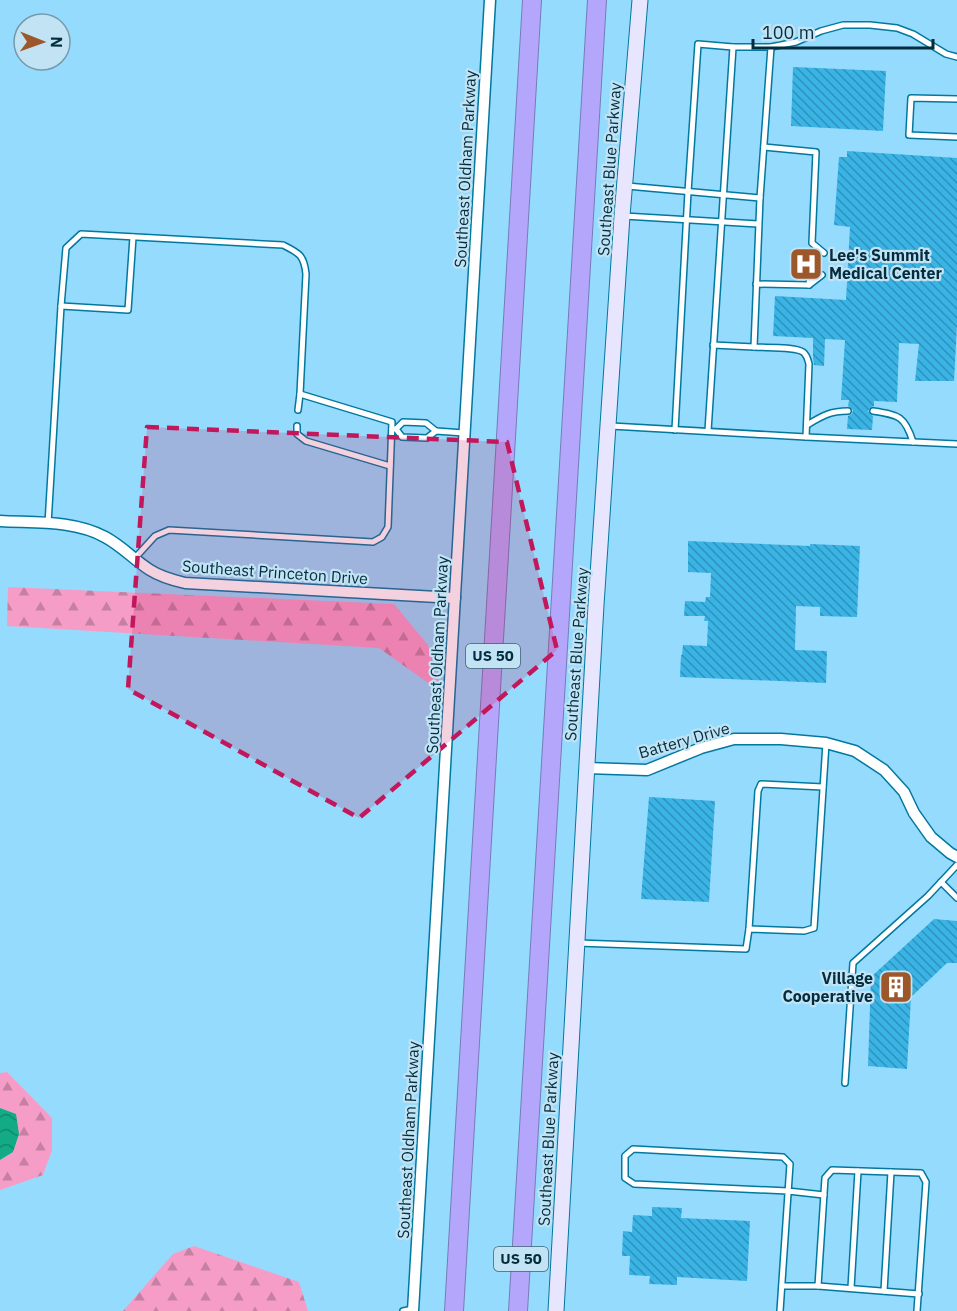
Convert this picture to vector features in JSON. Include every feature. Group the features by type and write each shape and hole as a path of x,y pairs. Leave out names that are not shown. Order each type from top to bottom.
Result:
{"highway":[{"name":"US 50","path":"454,1311 532,0"},
{"name":"US 50","path":"518,1311 597,0"}],"street":[{"name":"Southeast Oldham Parkway","path":"410,1310 490,0"},
{"name":"Southeast Blue Parkway","path":"556,1311 586,768 622,216 640,0"},
{"name":"Southeast Princeton Drive","path":"0,521 73,526 90,530 107,538 166,579 185,583 455,598"},
{"name":"Battery Drive","path":"586,768 647,770 701,748 734,739 781,739 826,743 855,751 884,770 904,792 914,813 931,837 957,857"}],"lane":[{"path":"675,430 698,44 771,47 796,42 821,31 843,26 870,25 897,27 946,54 957,57"},
{"path":"708,431 733,47"},
{"path":"754,347 758,224 771,47"},
{"path":"957,99 911,98 909,135 957,137"},
{"path":"764,147 816,152 811,252"},
{"path":"625,186 760,198"},
{"path":"622,216 758,224"},
{"path":"48,524 66,248 81,234 283,245 298,252 305,263 306,274 298,410"},
{"path":"61,306 128,310 133,237"},
{"path":"812,243 824,253"},
{"path":"809,285 810,275"},
{"path":"756,284 809,285 822,275"},
{"path":"713,345 802,351 810,364 806,437"},
{"path":"135,558 155,536 169,530 373,542 382,537 388,527 394,429 392,422 300,394"},
{"path":"807,425 826,414 848,411"},
{"path":"873,411 899,417 908,425 914,442"},
{"path":"394,429 403,422 426,423 436,431 465,433"},
{"path":"297,426 297,434 306,441 390,466"},
{"path":"609,426 957,444"},
{"path":"394,429 402,437 427,438 436,431"},
{"path":"749,929 804,932 814,928 826,743"},
{"path":"577,944 746,949 758,791 761,784 823,787"},
{"path":"845,1083 853,963 911,912 957,865"},
{"path":"941,882 957,897"},
{"path":"780,1311 782,1286 788,1191 790,1164 783,1157 633,1149 625,1156 625,1178 634,1184 788,1191 824,1195"},
{"path":"818,1286 825,1178 832,1170 921,1173 926,1182 917,1311"},
{"path":"851,1288 858,1171"},
{"path":"884,1291 891,1172"},
{"path":"782,1286 818,1286 919,1294"}],"highlighted area":[{"path":"147,427 507,442 557,650 359,818 128,689"}],"green space":[{"path":"8,587 394,604 428,645 441,692 379,648 7,626"},
{"path":"7,1072 52,1118 52,1150 43,1175 0,1190 0,1160 13,1152 16,1114 0,1108 0,1073"},
{"path":"194,1246 299,1282 308,1311 123,1311 173,1254"}],"water":[{"path":"0,1108 16,1114 19,1134 13,1152 0,1160"}],"building":[{"path":"793,67 886,71 883,131 791,126"},
{"path":"847,151 957,158 957,325 954,381 915,381 919,344 899,343 897,402 874,401 874,406 868,411 873,416 872,430 847,429 848,416 853,410 848,406 849,400 841,400 845,340 825,339 824,366 814,365 813,338 773,336 775,296 846,300 850,227 834,225 839,157 847,157"},
{"path":"688,541 860,546 857,617 820,616 820,607 796,606 795,650 827,651 826,683 680,677 683,645 707,646 708,621 704,621 705,616 684,616 685,601 705,602 706,597 710,597 711,573 688,572"},
{"path":"649,797 715,801 709,902 641,899"},
{"name":"Village Cooperative","path":"934,919 957,921 957,963 947,963 911,997 907,1069 868,1066 871,977"},
{"path":"652,1207 682,1208 681,1218 750,1221 747,1281 677,1277 677,1285 649,1284 650,1276 629,1275 630,1256 622,1256 623,1231 632,1232 633,1215 652,1216"}],"place":[{"name":"Lee's Summit Medical Center","path":"806,264"},
{"name":"Village Cooperative","path":"896,987"}]}
